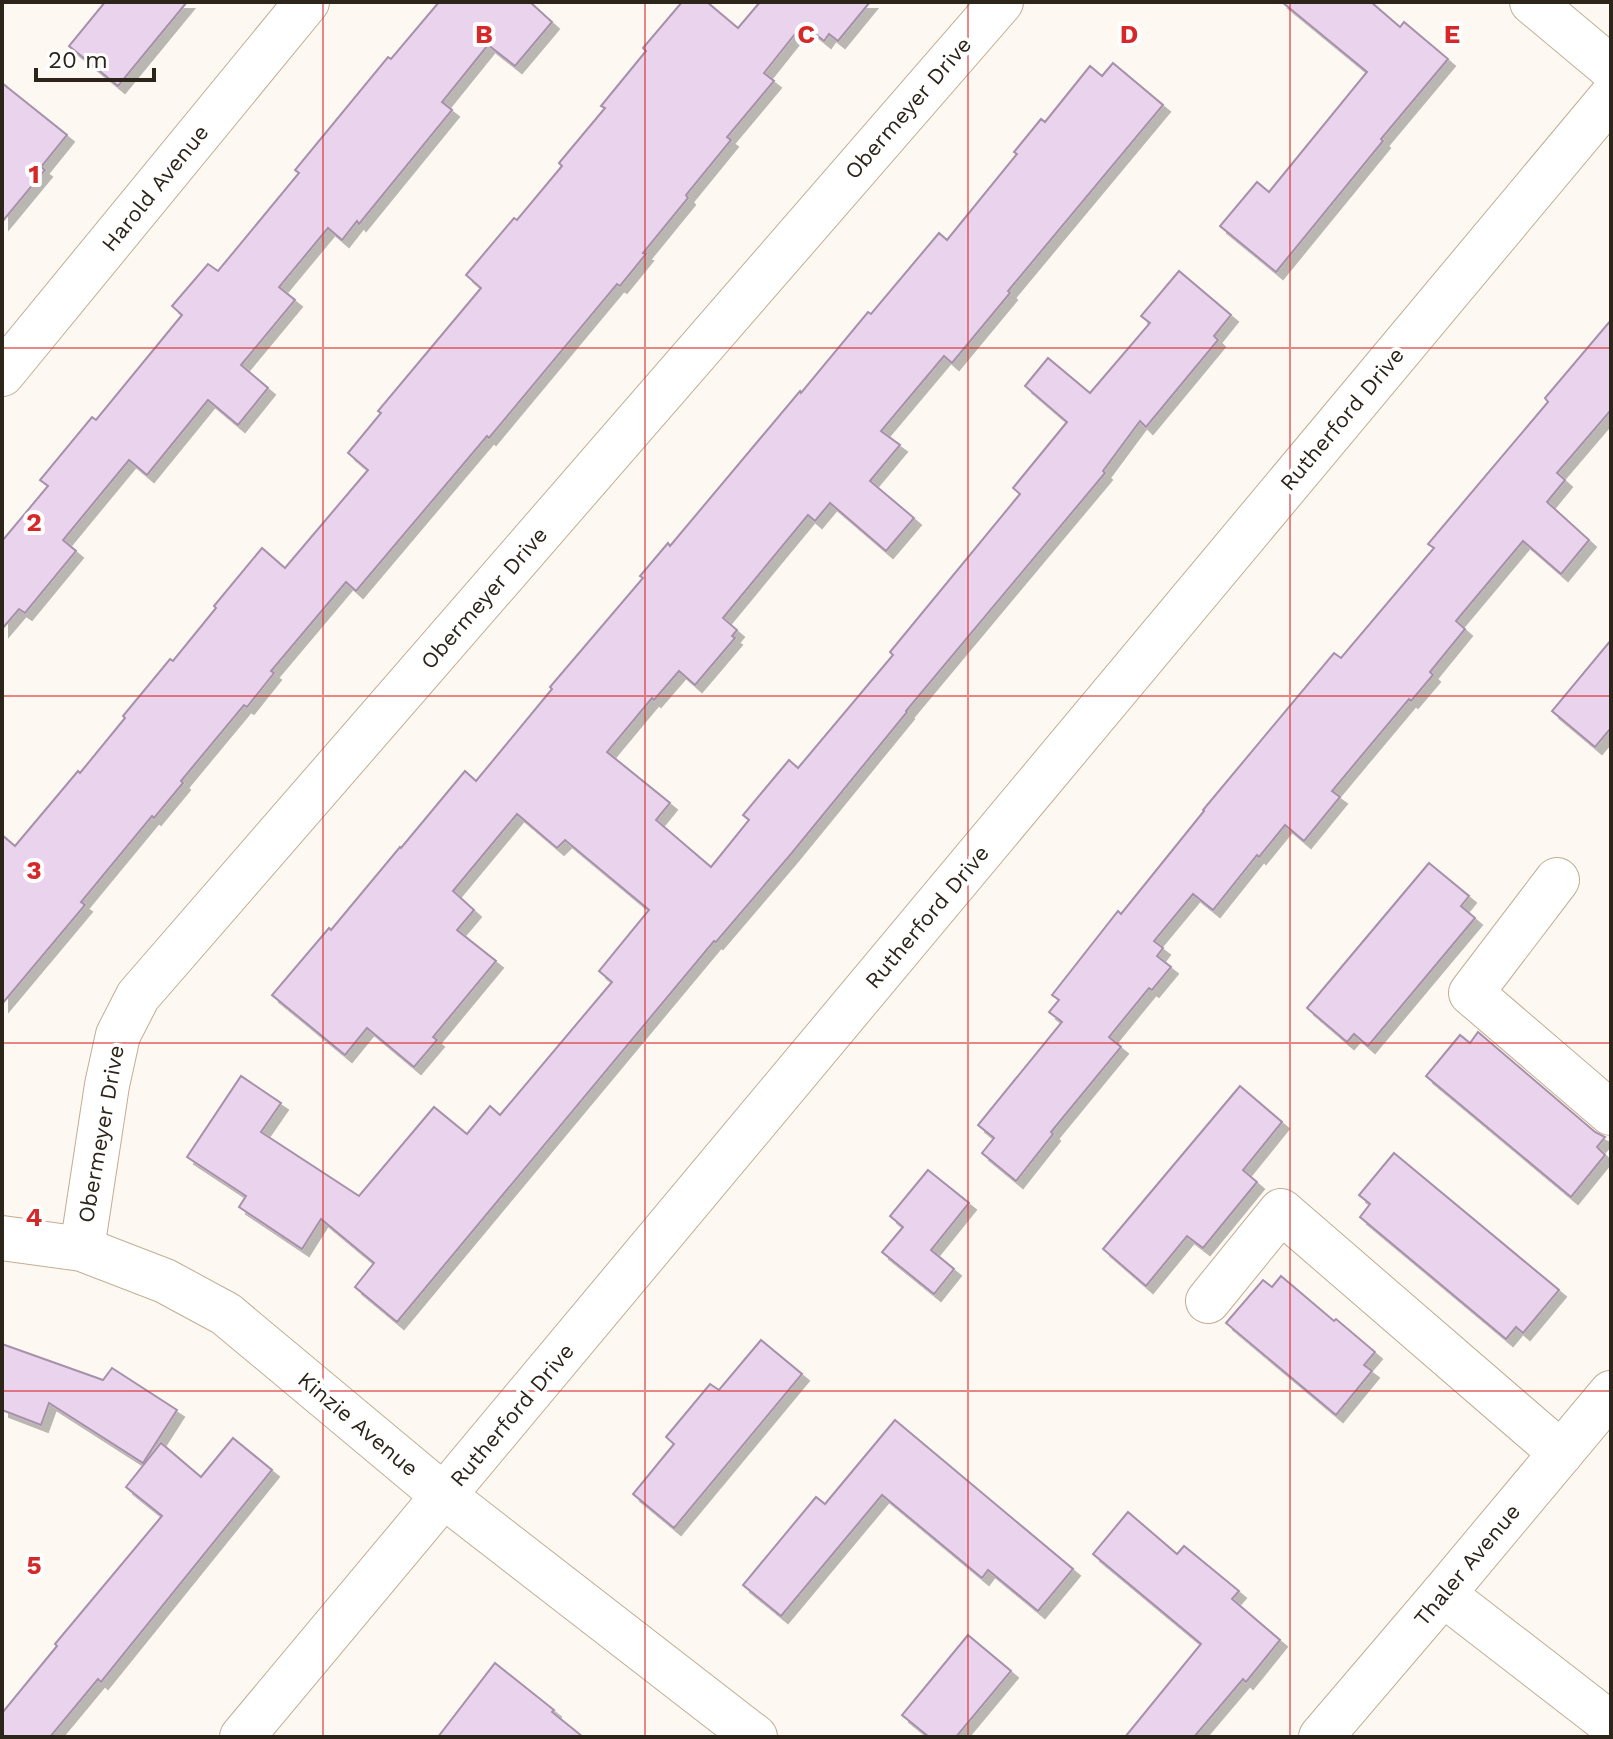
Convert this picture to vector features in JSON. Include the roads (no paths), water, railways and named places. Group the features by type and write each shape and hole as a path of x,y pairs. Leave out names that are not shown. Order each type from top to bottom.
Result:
{"street":[{"name":"Harold Avenue","path":"2,374 307,2"},
{"name":"Obermeyer Drive","path":"82,1249 107,1085 118,1035 138,996 1001,2"},
{"path":"1532,2 1611,68"},
{"name":"Rutherford Drive","path":"242,1737 1611,97"},
{"path":"1557,880 1471,993 1611,1113"},
{"path":"1208,1301 1281,1211 1561,1453"},
{"name":"Kinzie Avenue","path":"2,1238 82,1249 165,1281 226,1314 444,1496 755,1737"},
{"name":"Thaler Avenue","path":"1321,1737 1611,1393"},
{"path":"1443,1594 1611,1724"}]}
